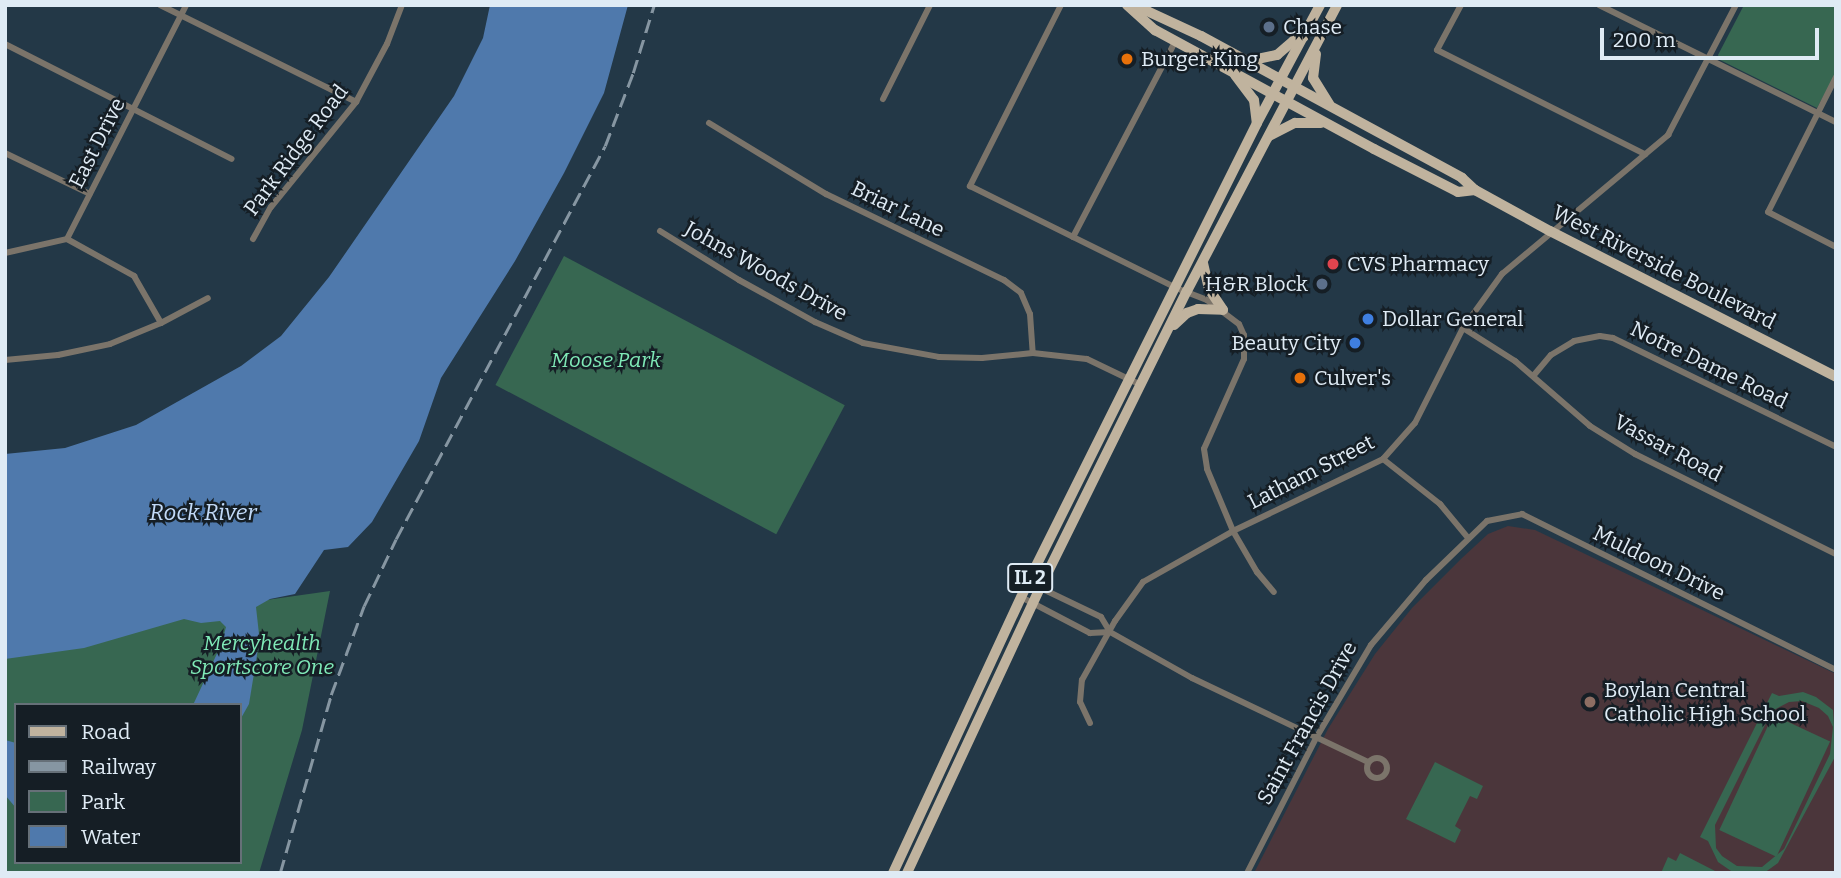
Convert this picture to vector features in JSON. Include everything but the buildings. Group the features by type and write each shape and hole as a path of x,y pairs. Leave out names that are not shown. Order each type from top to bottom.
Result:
{"main road":[{"name":"West Riverside Boulevard","path":"1127,5 1137,12 1141,20 1325,123 1458,192 1475,190"},
{"name":"IL 2","path":"893,873 1028,582 1257,123 1320,5"},
{"name":"IL 2","path":"907,873 1040,588 1187,292 1318,46 1337,5"},
{"name":"West Riverside Boulevard","path":"1137,12 1147,11 1162,17 1247,61 1462,178 1475,190 1550,231 1835,376"},
{"path":"1247,61 1277,55 1294,40 1304,37"},
{"path":"1318,46 1313,78 1332,107"},
{"path":"1230,69 1254,100 1257,123"},
{"path":"1268,136 1295,123 1325,123"},
{"path":"1203,263 1209,289 1223,310"},
{"path":"1168,330 1187,313 1206,308 1223,310"}],"street":[{"path":"160,5 356,102"},
{"name":"East Drive","path":"67,239 186,5"},
{"name":"Park Ridge Road","path":"253,239 271,206 356,102 387,44 402,5"},
{"path":"883,99 930,5"},
{"path":"1061,5 970,186 1223,310 1242,329 1244,359 1204,449 1207,469 1233,531 1257,572 1274,592"},
{"path":"1461,5 1437,50 1644,154"},
{"name":"Latham Street","path":"1090,723 1080,702 1082,680 1143,582 1233,531 1383,459 1415,423 1463,328 1502,274 1550,231 1668,135 1736,5"},
{"path":"1602,6 1836,122"},
{"path":"1073,237 1177,40"},
{"path":"5,44 232,159"},
{"path":"1836,77 1768,212 1836,247"},
{"name":"Briar Lane","path":"709,123 825,194 1004,280 1021,293 1030,314 1033,353"},
{"path":"5,153 90,194"},
{"name":"Johns Woods Drive","path":"660,231 761,292 863,343 939,357 982,358 1033,353 1087,359 1141,385"},
{"path":"5,253 67,239 134,276 161,323"},
{"path":"5,360 58,355 110,344 161,323 208,298"},
{"name":"Vassar Road","path":"1463,328 1534,375 1590,426 1635,454 1836,554"},
{"name":"Notre Dame Road","path":"1534,375 1552,355 1574,341 1600,336 1612,338 1836,447"},
{"path":"1383,459 1440,504 1468,538"},
{"name":"Muldoon Drive","path":"1468,538 1487,521 1522,514 1836,670"},
{"name":"Saint Francis Drive","path":"1247,873 1316,738 1371,645 1426,580 1468,538"},
{"path":"1028,582 1101,617 1110,632 1192,678 1368,761"},
{"path":"1021,597 1090,633 1110,632"}],"shaded area":[{"name":"Boylan Central Catholic High School","path":"1508,526 1535,530 1836,674 1836,873 1254,873 1328,729 1375,654 1412,608 1462,558 1488,534"}],"green space":[{"path":"1744,5 1836,5 1836,73 1817,108 1720,60 1718,55"},
{"name":"Moose Park","path":"564,256 845,405 776,534 495,385"},
{"name":"Mercyhealth Sportscore One","path":"330,591 302,730 259,873 5,873 5,637"},
{"path":"1803,692 1816,697 1833,710 1836,755 1778,863 1764,873 1734,873 1718,862 1708,841 1700,837 1772,693 1779,696","holes":["1802,701 1819,708 1828,716 1833,727 1830,754 1784,849 1762,867 1737,866 1722,856 1716,848 1715,825 1772,711 1789,702"]},
{"path":"1773,715 1830,742 1776,857 1719,830"},
{"path":"1435,762 1483,786 1477,799 1470,796 1455,826 1461,830 1455,843 1406,819"},
{"path":"1680,853 1719,873 1661,873 1668,857 1676,861"}],"water":[{"name":"Rock River","path":"490,5 628,5 604,93 564,173 515,261 441,378 419,441 372,522 348,547 324,550 295,594 270,599 256,607 259,634 257,655 249,704 242,716 242,703 194,703 221,645 226,627 220,621 201,623 184,619 84,648 5,659 5,454 65,448 136,425 241,366 281,336 329,277 454,96 483,38"},
{"path":"5,740 14,742 14,806 5,795"}],"railway":[{"path":"280,873 331,695 364,606 396,539 605,146 633,73 654,5"}],"place":[{"name":"Chase","path":"1269,27"},
{"name":"Burger King","path":"1127,59"},
{"name":"CVS Pharmacy","path":"1333,264"},
{"name":"H&R Block","path":"1322,284"},
{"name":"Dollar General","path":"1368,319"},
{"name":"Beauty City","path":"1355,343"},
{"name":"Culver's","path":"1300,378"},
{"name":"Boylan Central Catholic High School","path":"1590,702"}]}
